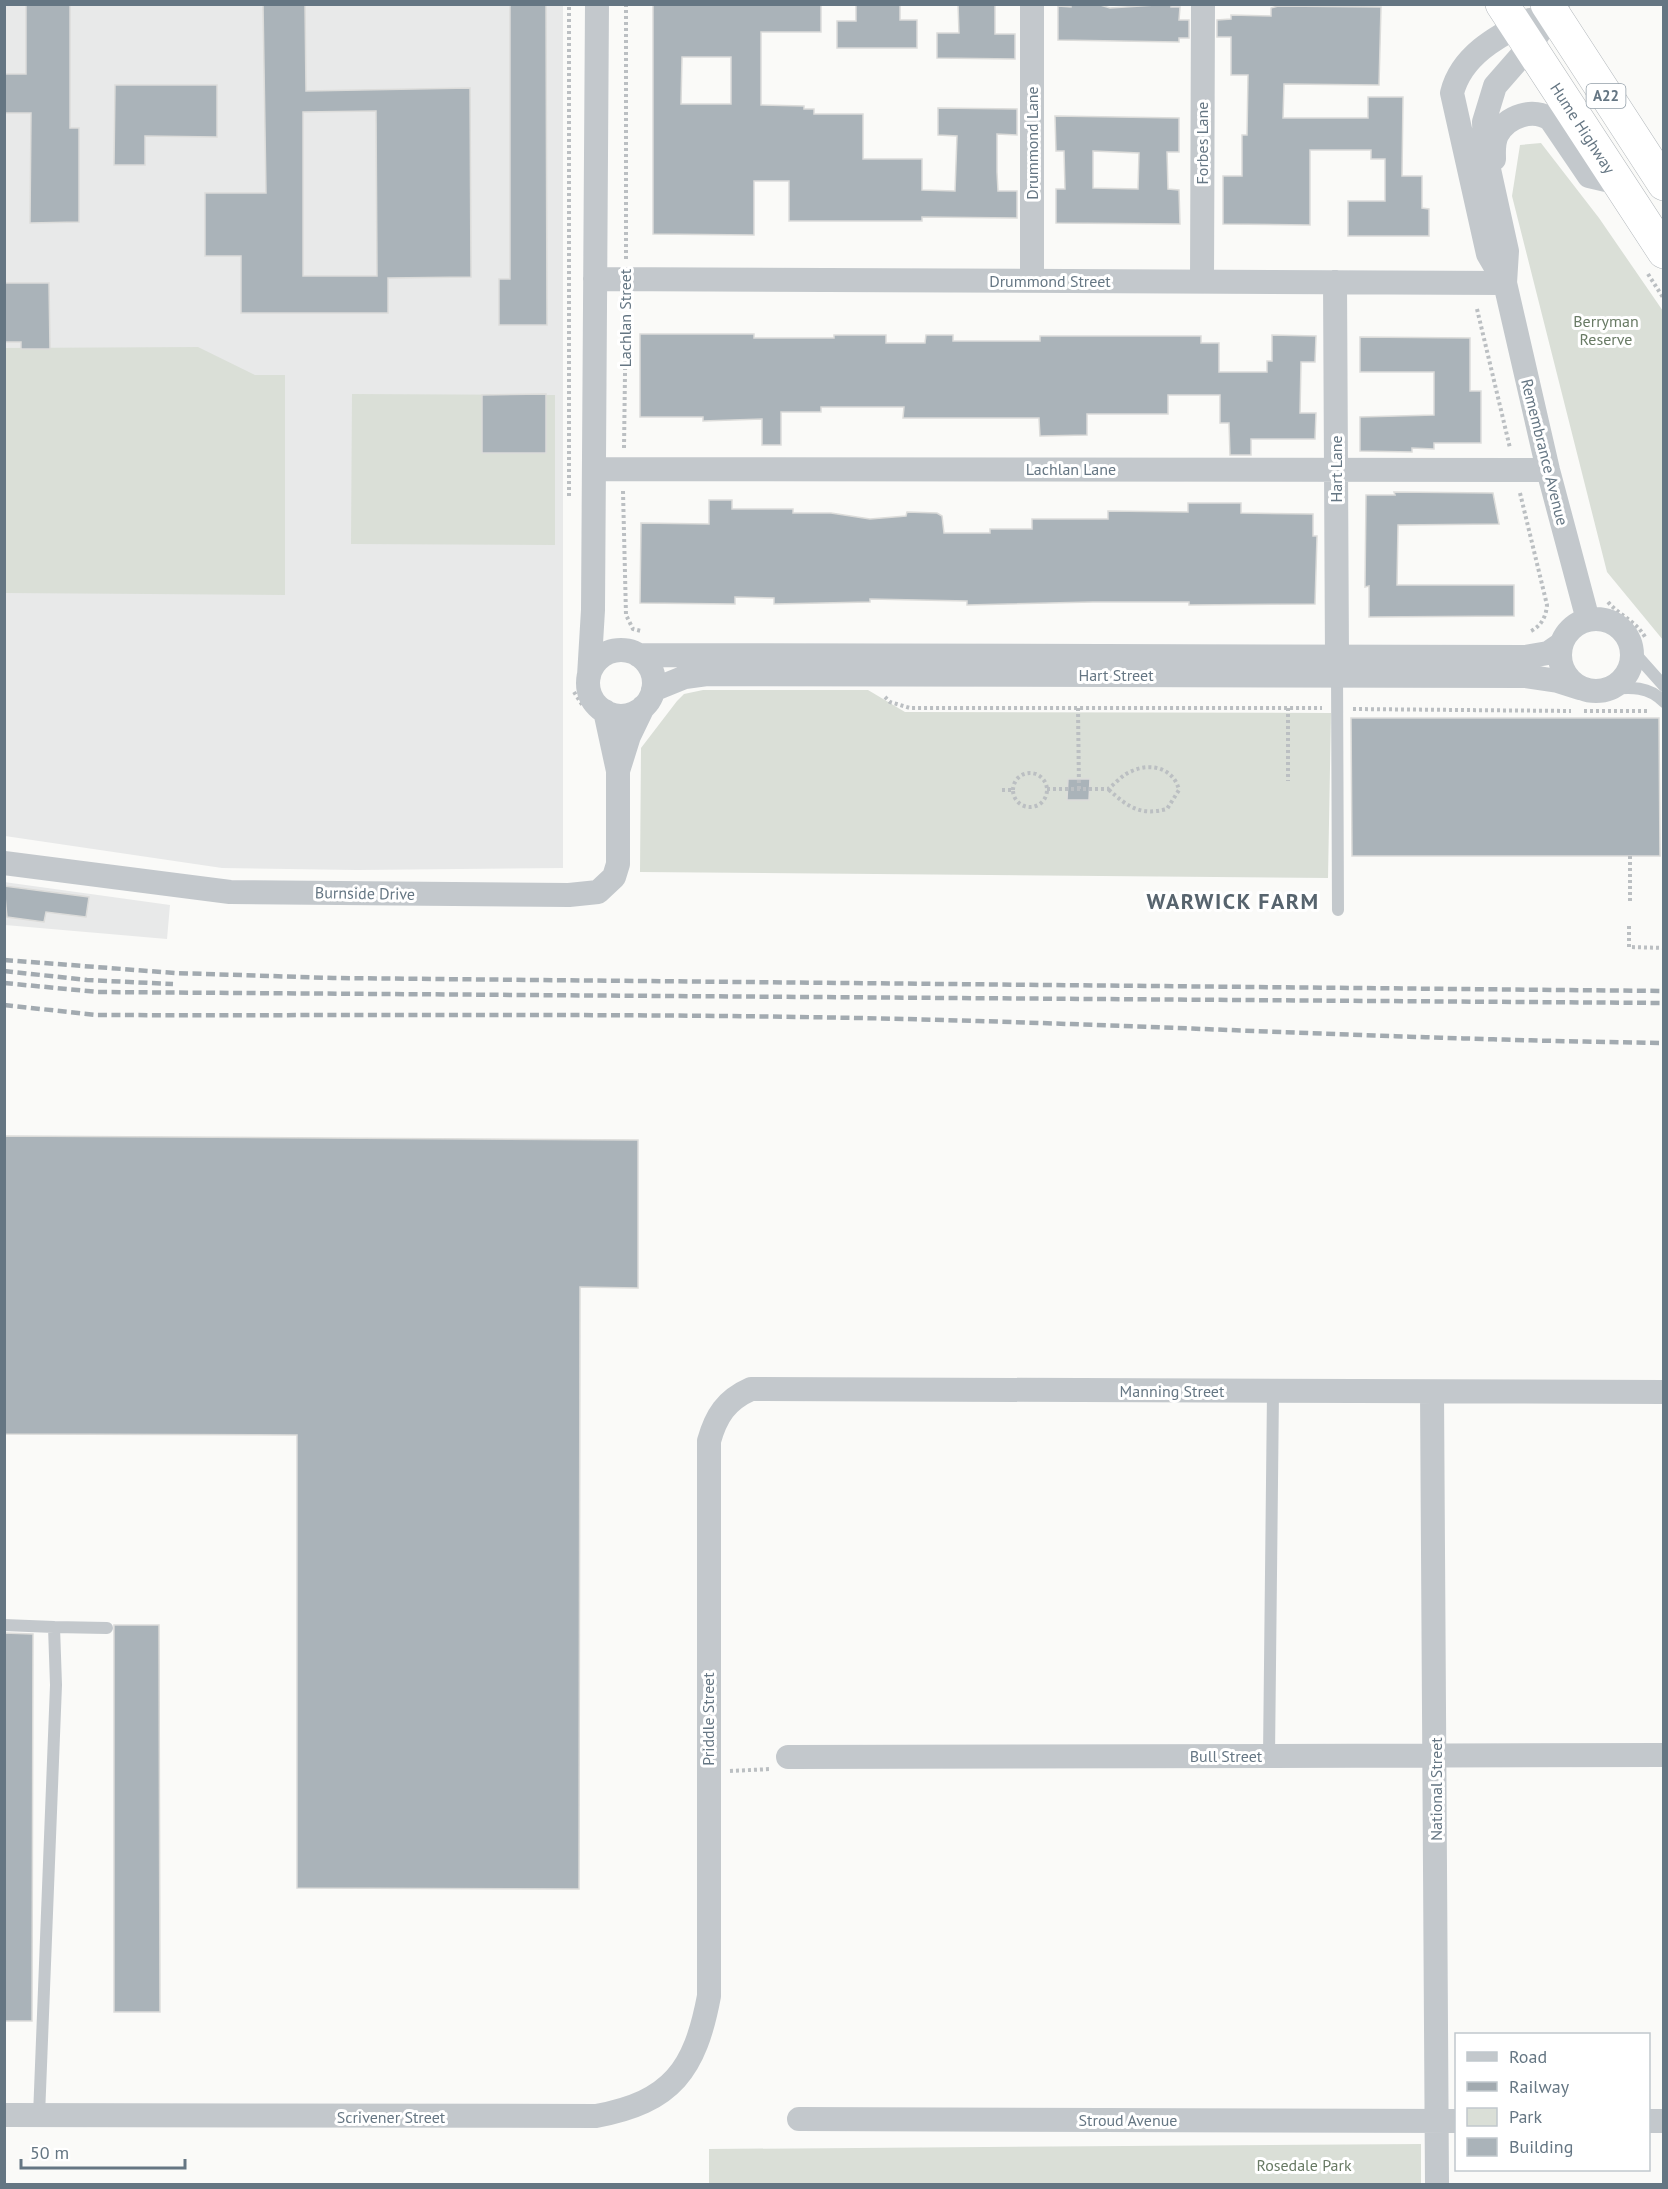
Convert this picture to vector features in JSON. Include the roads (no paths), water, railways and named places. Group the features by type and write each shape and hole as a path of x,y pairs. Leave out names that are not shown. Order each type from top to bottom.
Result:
{"highway":[{"name":"A22","path":"1552,7 1664,184"},
{"name":"Hume Highway","path":"1516,26 1619,183 1654,260"}],"street":[{"name":"Lachlan Street","path":"593,610 597,4"},
{"name":"Drummond Lane","path":"1032,4 1032,281"},
{"name":"Forbes Lane","path":"1202,282 1203,4"},
{"path":"1516,26 1552,7"},
{"name":"Remembrance Avenue","path":"1516,26 1505,72 1485,110 1485,151 1507,251 1505,283 1548,470 1588,620"},
{"name":"Remembrance Avenue","path":"1505,283 1488,254 1452,93 1456,78 1464,63 1516,26"},
{"name":"Remembrance Avenue","path":"1497,205 1494,145 1496,136 1508,123 1528,114 1543,114 1551,120 1589,176 1619,183"},
{"name":"Drummond Street","path":"595,279 1505,283"},
{"name":"Hart Lane","path":"1335,282 1337,665"},
{"name":"Lachlan Lane","path":"594,469 1548,470"},
{"path":"593,610 628,652 652,670 648,699 624,715 605,711 591,697 589,676 593,610"},
{"path":"1588,620 1611,622 1640,646 1628,672 1620,682 1610,688 1590,691 1580,688 1565,674 1559,654 1561,644 1571,628 1588,620"},
{"name":"Hart Street","path":"648,699 685,677 707,674 1337,665 1525,657 1548,652 1561,644"},
{"path":"589,676 599,658 628,652"},
{"name":"Hart Street","path":"628,652 683,657 1337,665 1525,676 1558,681 1580,688"},
{"name":"Burnside Drive","path":"618,771 628,736 648,699"},
{"name":"Burnside Drive","path":"4,862 230,892 583,895 598,892 614,877 618,852 618,771 605,711"},
{"name":"Manning Street","path":"709,1442 714,1422 724,1407 744,1392 768,1388 1432,1393 1664,1392"},
{"name":"National Street","path":"1432,1393 1437,1755 1447,2121 1437,2184"},
{"name":"Priddle Street","path":"709,1442 709,1996"},
{"name":"Bull Street","path":"788,1757 1664,1755"},
{"name":"Scrivener Street","path":"4,2115 596,2116 625,2110 652,2099 673,2082 693,2055 703,2027 709,1996"},
{"name":"Stroud Avenue","path":"799,2119 1447,2121"}],"lane":[{"path":"1640,646 1664,686"},
{"path":"1337,665 1338,910"},
{"path":"1610,688 1630,687 1645,690 1664,702"},
{"path":"1269,1756 1274,1391"},
{"path":"4,1625 107,1628"},
{"path":"39,2115 56,1685 54,1627"}],"railway":[{"path":"4,960 175,973 333,978 1664,991"},
{"path":"4,971 87,980 173,984"},
{"path":"4,983 98,992 1664,1003"},
{"path":"4,1005 96,1015 648,1015 868,1018 1664,1043"}],"district":[{"name":"WARWICK FARM","path":"1233,901"}],"park label":[{"name":"Berryman Reserve","path":"1606,330"},
{"name":"Rosedale Park","path":"1304,2165"}]}
